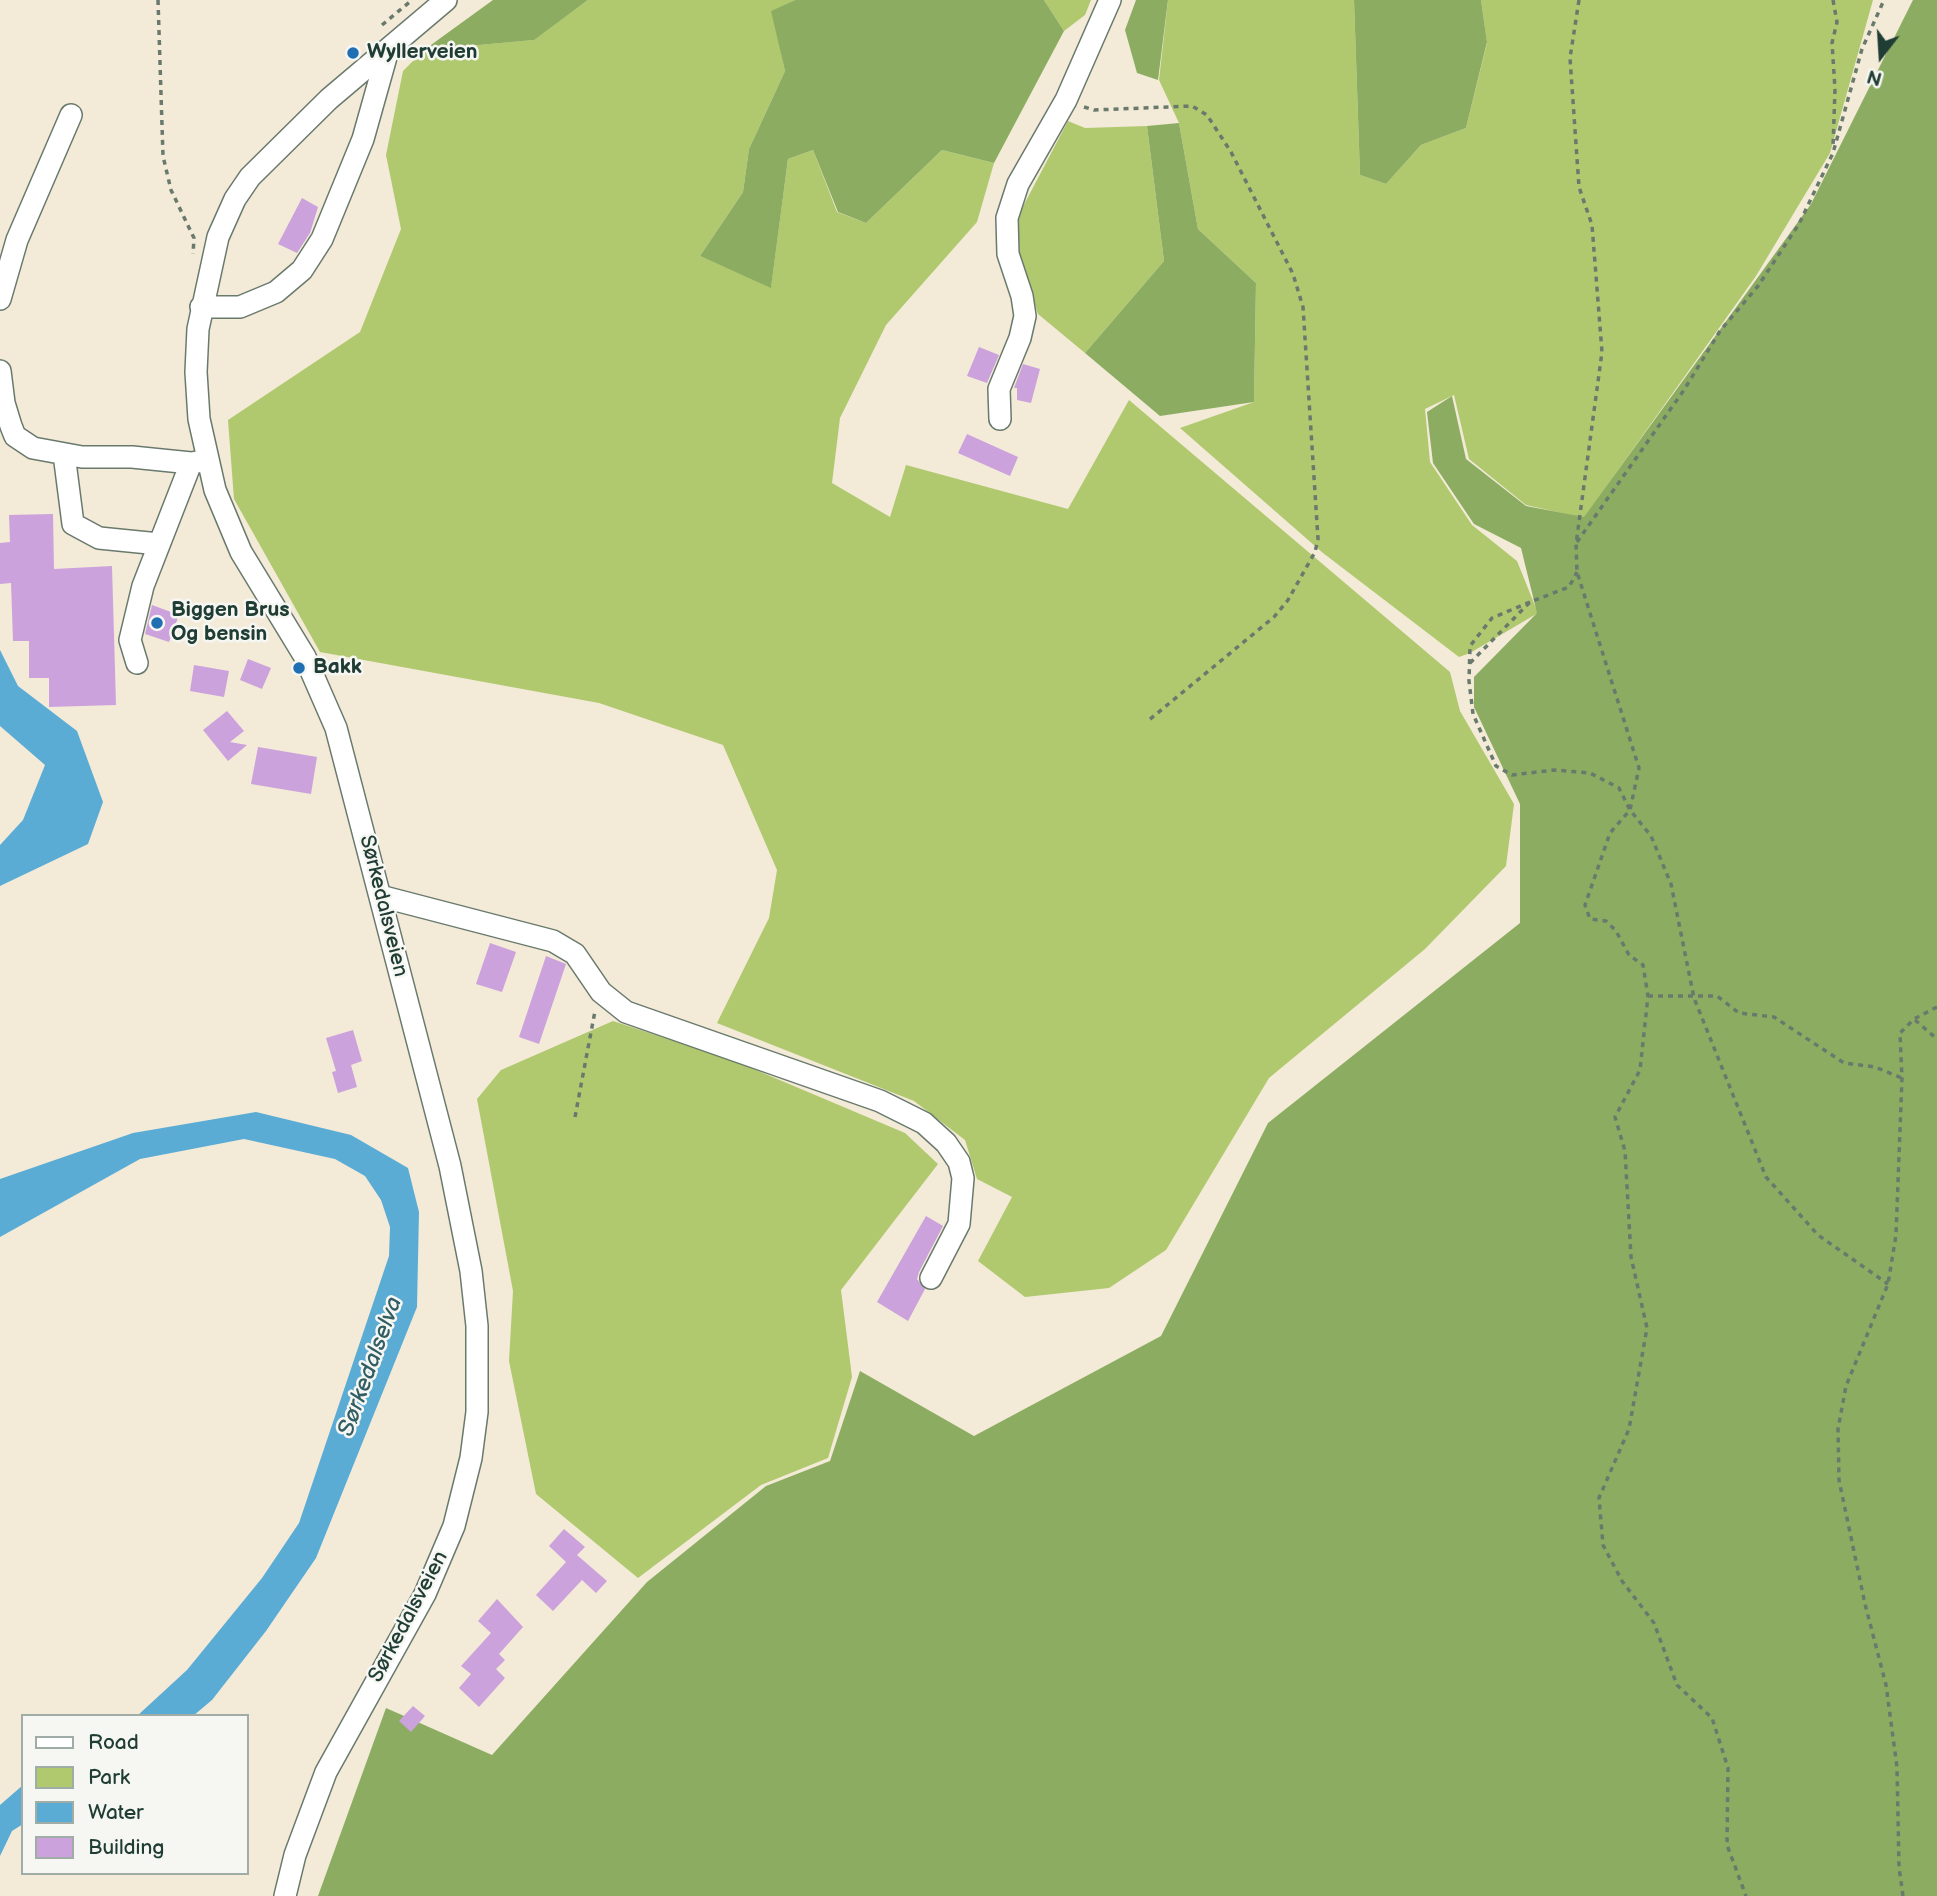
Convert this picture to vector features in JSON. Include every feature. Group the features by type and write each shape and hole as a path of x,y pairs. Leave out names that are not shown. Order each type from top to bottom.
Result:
{"street":[{"name":"Sørkedalsveien","path":"285,1896 295,1854 327,1772 414,1615 445,1552 469,1468 477,1412 478,1326 469,1257 450,1166 331,715 304,657 241,552 199,461 196,383 201,307 218,237 235,199 250,177 299,127 446,0"},
{"path":"1000,419 999,389 1020,338 1025,316 1022,296 1008,254 1007,218 1018,184 1066,100 1110,0"},
{"path":"201,307 240,307 276,292 302,270 322,239 363,139 388,50"},
{"path":"0,299 17,240 71,115"},
{"path":"0,371 4,403 15,436 33,448 65,454 199,461 159,544 131,626 130,640 137,663"},
{"path":"65,454 72,524 99,538 159,544"},
{"path":"380,896 554,941 575,954 601,992 626,1012 880,1101 924,1123 953,1153 963,1178 959,1224 931,1278"}],"path":[{"path":"158,0 163,156 171,190 194,238"},
{"path":"382,25 412,0"},
{"path":"1579,0 1570,58 1579,187 1592,225 1602,352 1576,544 1577,572 1639,768 1630,810 1610,833 1585,905 1590,919 1606,922 1616,931 1629,955 1643,965 1647,996 1640,1070 1615,1117 1625,1151 1631,1257 1647,1328 1629,1429 1599,1498 1603,1545 1622,1581 1654,1623 1677,1685 1712,1718 1728,1768 1727,1845 1746,1896"},
{"path":"1833,0 1837,22 1832,43 1835,89 1833,153"},
{"path":"1576,544 1684,390 1720,331 1758,286 1799,224 1833,153 1861,48 1884,0"},
{"path":"1066,100 1094,110 1192,106 1208,115 1231,152 1293,274 1303,307 1318,539 1315,551 1288,600 1274,617 1149,720"},
{"path":"1577,572 1570,587 1492,618 1470,646 1473,714 1496,766 1512,775 1554,770 1590,773 1619,788 1630,810 1651,836 1671,884 1694,998 1766,1177 1818,1235 1888,1284"},
{"path":"1469,663 1530,602"},
{"path":"575,1117 585,1055 601,992"},
{"path":"1647,996 1717,996 1739,1013 1774,1017 1844,1063 1875,1067 1902,1078"},
{"path":"1903,1896 1899,1867 1897,1767 1886,1685 1865,1604 1839,1467 1838,1429 1846,1386 1888,1284 1896,1235 1902,1078 1900,1033 1914,1019 1937,1007"},
{"path":"1914,1019 1937,1039"}],"green space":[{"path":"493,0 588,0 534,40 424,50"},
{"path":"588,0 795,0 772,11 785,71 749,149 743,192 700,256 771,287 788,159 813,150 837,212 866,223 942,150 994,163 977,222 886,325 840,418 832,483 890,517 906,465 1068,509 1129,400 1450,672 1460,711 1514,804 1506,866 1425,949 1269,1078 1166,1250 1109,1288 1025,1297 978,1261 1012,1197 977,1179 965,1140 914,1101 717,1023 769,918 777,870 723,745 599,703 320,652 234,499 228,420 360,332 401,229 386,155 403,71 424,50 533,40"},
{"path":"795,0 1044,0 1064,31 994,163 942,150 866,223 838,212 813,150 788,159 771,288 700,256 743,192 749,149 785,71 771,11"},
{"path":"1044,0 1091,0 1085,15 1064,31"},
{"path":"1136,0 1168,0 1158,80 1137,73 1125,30"},
{"path":"1168,0 1354,0 1360,175 1386,184 1421,145 1466,128 1487,43 1481,0 1873,0 1830,153 1756,276 1584,518 1526,505 1469,459 1454,395 1425,409 1430,462 1472,525 1517,561 1538,613 1470,653 1459,657 1323,553 1180,428 1254,402 1256,283 1198,229 1179,123 1159,80"},
{"path":"1354,0 1481,0 1487,42 1466,128 1421,145 1386,184 1360,175"},
{"path":"1913,0 1937,0 1937,1896 318,1896 386,1708 492,1755 647,1582 766,1486 830,1461 860,1371 974,1436 1161,1336 1268,1123 1520,923 1520,804 1474,707 1474,677 1537,613 1521,548 1474,524 1433,463 1427,412 1452,396 1466,459 1526,506 1584,517 1811,204"},
{"path":"1068,121 1085,128 1147,126 1164,261 1085,353 1038,314 1018,254 1018,216"},
{"path":"1179,123 1198,229 1256,283 1254,402 1160,416 1085,353 1164,261 1147,126"},
{"path":"613,1021 737,1062 905,1133 938,1164 841,1290 852,1377 828,1458 761,1485 638,1578 536,1494 509,1361 513,1291 477,1099 501,1070"}],"water":[{"path":"0,650 18,686 77,731 103,802 88,844 0,886 0,845 23,820 45,765 0,726"},
{"name":"Sørkedalselva","path":"256,1112 351,1135 408,1168 419,1212 417,1307 316,1558 266,1631 212,1700 195,1714 139,1714 187,1670 262,1578 299,1523 389,1256 390,1227 381,1200 365,1176 335,1159 244,1139 140,1159 0,1237 0,1179 133,1133"},
{"path":"21,1787 21,1825 12,1831 0,1856 0,1805"}],"building":[{"path":"302,198 318,207 310,233 297,253 278,244"},
{"path":"979,347 999,355 987,383 967,376"},
{"path":"1023,364 1040,369 1031,403 1017,400 1017,388 1014,388"},
{"path":"967,434 1018,457 1010,476 958,453"},
{"path":"53,514 54,569 112,566 116,705 49,707 49,678 29,678 29,641 13,641 11,583 0,584 0,543 10,542 9,515"},
{"name":"Biggen Brus Og bensin","path":"152,605 179,615 169,642 145,634"},
{"path":"248,659 271,668 262,689 240,680"},
{"path":"194,665 229,671 224,697 190,691"},
{"path":"227,711 244,731 230,742 247,745 228,761 203,730"},
{"path":"258,747 317,757 311,794 251,784"},
{"path":"490,943 516,952 502,992 476,984"},
{"path":"546,956 566,964 539,1044 519,1037"},
{"path":"353,1030 362,1061 351,1065 357,1087 338,1093 332,1072 336,1071 326,1038"},
{"path":"926,1216 943,1226 919,1272 917,1279 925,1289 908,1321 877,1302"},
{"path":"564,1529 585,1547 577,1555 607,1581 596,1593 582,1580 553,1611 536,1595 566,1562 549,1546"},
{"path":"497,1599 523,1627 499,1654 505,1660 496,1669 505,1678 479,1707 459,1688 471,1674 461,1666 491,1633 478,1621"},
{"path":"413,1706 425,1716 411,1732 399,1721"}],"place":[{"name":"Wyllerveien","path":"353,53"},
{"name":"Biggen Brus Og bensin","path":"157,623"},
{"name":"Bakk","path":"299,668"}]}
